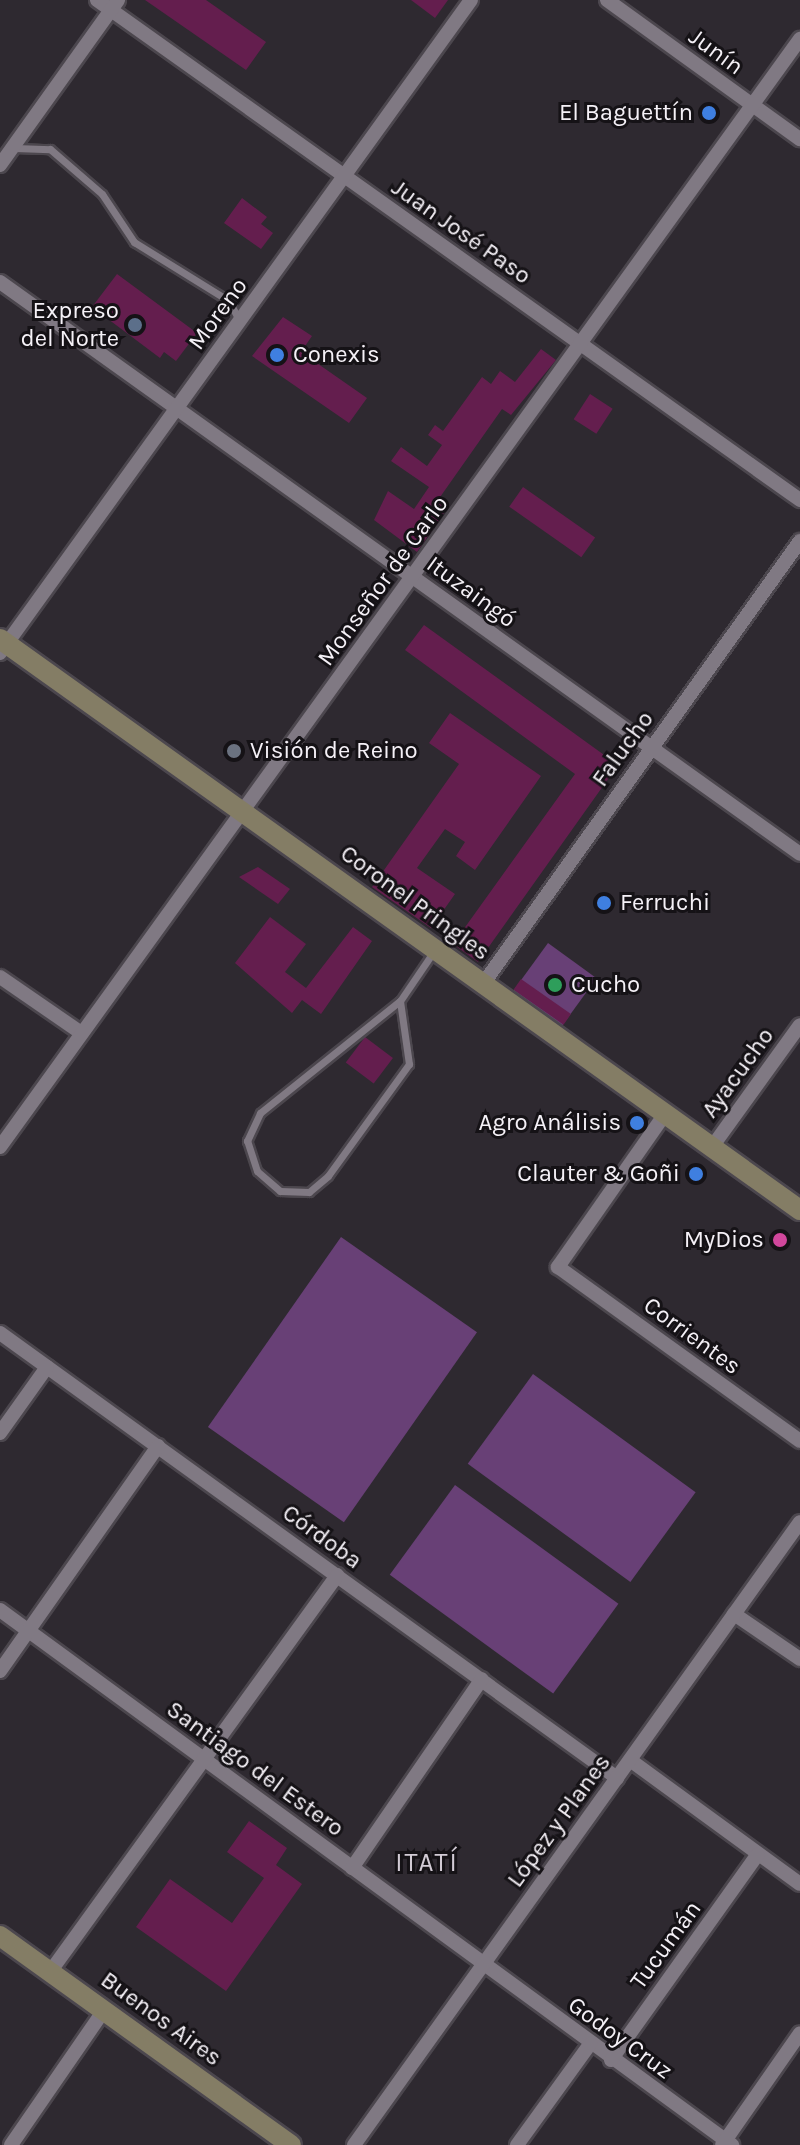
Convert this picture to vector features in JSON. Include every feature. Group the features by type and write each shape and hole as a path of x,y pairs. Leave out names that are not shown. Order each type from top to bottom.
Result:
{"main road":[{"name":"Coronel Pringles","path":"2,645 243,812 800,1210"},
{"name":"Buenos Aires","path":"0,1936 291,2145"}],"street":[{"name":"Juan José Paso","path":"97,0 115,5 344,176 800,500"},
{"name":"Moreno","path":"2,645 471,0"},
{"name":"Junín","path":"607,0 800,139"},
{"path":"0,165 115,5"},
{"name":"Monseñor de Carlo","path":"0,1147 80,1032 243,812 800,39"},
{"name":"Ituzaingó","path":"0,282 800,854"},
{"name":"Falucho","path":"483,984 800,541"},
{"path":"0,977 80,1032"},
{"name":"Ayacucho","path":"712,1147 800,1025"},
{"name":"Corrientes","path":"665,1114 558,1267 800,1441"},
{"name":"Córdoba","path":"0,1333 617,1778"},
{"path":"0,1433 47,1367"},
{"path":"0,1671 158,1446"},
{"name":"López y Planes","path":"354,2145 800,1522"},
{"path":"50,1972 337,1575"},
{"name":"Santiago del Estero","path":"0,1610 483,1965"},
{"path":"734,1614 800,1659"},
{"path":"352,1868 482,1679"},
{"path":"630,1760 800,1884"},
{"name":"Tucumán","path":"611,2060 757,1855"},
{"name":"Godoy Cruz","path":"483,1965 727,2143"},
{"path":"11,2145 104,2010"},
{"path":"727,2143 800,2033"},
{"path":"517,2145 590,2044"}],"lane":[{"path":"12,148 50,149 102,194 134,242 229,301 239,321"},
{"path":"400,1001 409,1064 328,1176 309,1192 280,1191 257,1171 247,1141 260,1113 400,1001 435,949"}],"shaded area":[{"name":"Cucho","path":"548,943 597,978 562,1026 513,991"},
{"path":"341,1237 477,1332 344,1522 208,1427"},
{"path":"533,1374 696,1492 630,1582 468,1464"},
{"path":"455,1485 618,1604 553,1694 390,1575"}],"building":[{"path":"145,0 206,0 266,42 246,70"},
{"path":"411,0 448,0 435,18"},
{"path":"242,198 267,217 261,224 273,233 261,249 224,223"},
{"path":"117,274 197,333 176,361 164,352 160,358 92,307"},
{"path":"283,317 312,336 301,352 367,398 349,423 252,356"},
{"path":"541,349 556,360 511,415 502,409 438,500 448,507 417,552 374,520 388,491 414,509 429,487 391,461 401,447 427,466 442,445 428,435 435,425 443,431 482,377 491,384 500,371 515,382"},
{"path":"590,394 613,409 596,434 574,419"},
{"path":"523,487 595,537 581,557 509,507"},
{"path":"424,625 618,765 478,962 453,944 575,774 405,650"},
{"path":"450,713 541,776 475,870 456,856 465,842 445,829 417,868 455,894 431,928 372,887 459,764 429,743"},
{"path":"258,867 290,889 278,904 239,877"},
{"path":"270,917 306,944 285,972 306,988 353,927 372,941 321,1014 302,1000 292,1013 235,963"},
{"path":"521,979 571,1014 564,1025 514,990"},
{"path":"365,1037 393,1058 374,1084 346,1063"},
{"path":"249,1821 287,1848 276,1865 302,1884 226,1991 136,1927 170,1879 232,1923 264,1878 227,1852"}],"place":[{"name":"El Baguettín","path":"709,113"},
{"name":"Expreso del Norte","path":"135,325"},
{"name":"Conexis","path":"277,355"},
{"name":"Visión de Reino","path":"234,751"},
{"name":"Ferruchi","path":"604,903"},
{"name":"Cucho","path":"555,985"},
{"name":"Agro Análisis","path":"637,1123"},
{"name":"Clauter & Goñi","path":"696,1174"},
{"name":"MyDios","path":"780,1240"}],"district":[{"name":"ITATÍ","path":"427,1863"}]}
